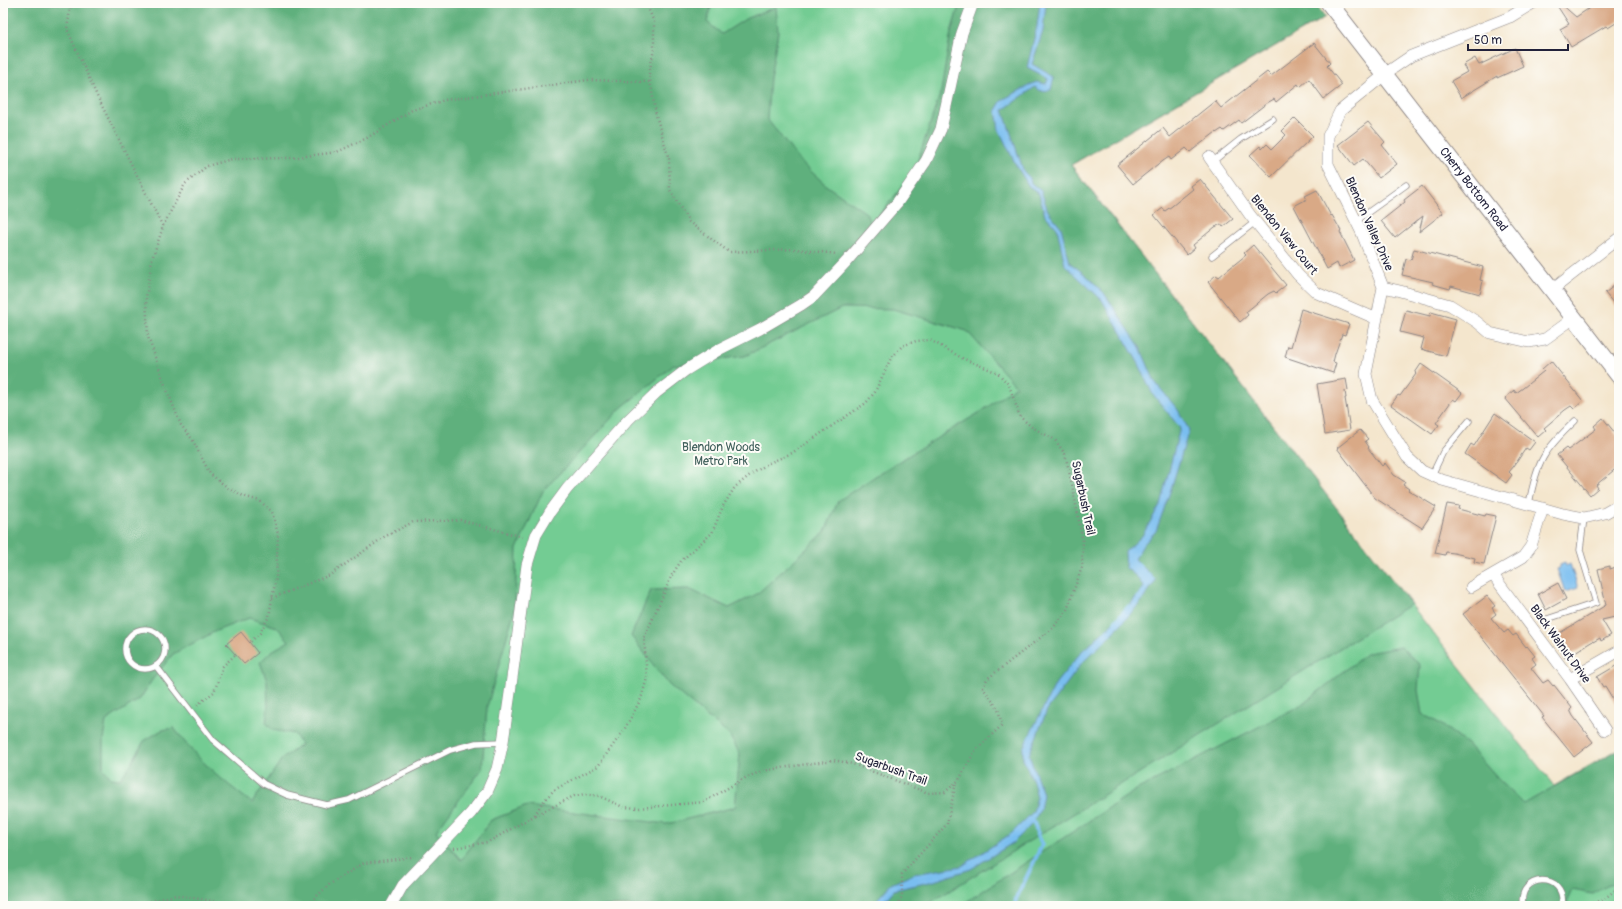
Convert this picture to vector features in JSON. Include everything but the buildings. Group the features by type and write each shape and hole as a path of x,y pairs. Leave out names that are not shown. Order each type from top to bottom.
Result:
{"main road":[{"name":"Cherry Bottom Road","path":"1329,3 1619,376"}],"street":[{"path":"391,906 403,885 472,813 487,792 497,769 503,742 527,565 535,540 550,512 628,420 656,393 686,370 720,349 760,329 814,296 852,256 905,192 926,161 941,129 962,33 973,3"},
{"name":"Blendon Valley Drive","path":"1533,3 1510,17 1411,56 1385,75 1340,111 1328,136 1328,164 1356,221 1383,288 1366,374 1372,400 1407,456 1422,471 1442,480 1584,518 1605,513 1619,505"},
{"name":"Blendon View Court","path":"1211,160 1255,222 1298,275 1317,293 1377,319"},
{"path":"1552,290 1619,238"},
{"path":"1383,288 1400,290 1450,304 1477,322 1490,333 1529,342 1545,339 1574,318"},
{"path":"1471,587 1523,557 1531,546 1543,508"},
{"name":"Black Walnut Drive","path":"1493,575 1570,678 1605,730"},
{"path":"1570,678 1619,651"}],"lane":[{"path":"1211,160 1273,119"},
{"path":"1356,221 1406,185"},
{"path":"1212,256 1255,222"},
{"path":"1432,475 1443,452 1469,420"},
{"path":"1529,504 1533,480 1538,465 1554,440 1575,421"},
{"path":"1544,620 1596,603 1580,550 1584,518"},
{"path":"147,629 154,631 163,641 165,648 164,655 156,666 150,669 142,669 136,667 126,657 124,650 125,643 133,632 147,629"},
{"path":"156,666 214,740 264,784 287,795 327,805 348,800 450,750 476,744 503,742"},
{"path":"1523,906 1523,894 1526,888 1537,880 1544,880 1557,886 1561,892 1562,906"}],"path":[{"path":"71,3 67,29 97,96 163,227"},
{"path":"646,3 654,22 654,48 649,74 656,115 669,159 670,190 689,222 729,252 795,248 852,256"},
{"path":"249,643 260,633 269,616 276,578 278,534 272,512 260,501 243,496 227,488 210,474 192,439 181,425 148,337 146,298 152,259 163,227 185,184 207,166 232,159 291,158 337,152 367,138 412,110 445,100 588,80 651,82"},
{"name":"Sugarbush Trail","path":"451,849 488,842 534,816 574,796 585,794 599,796 624,806 639,808 704,802 743,779 762,771 833,760 853,764 928,793 945,792 956,782 974,751 1002,725 998,709 983,688 986,679 1053,628 1067,610 1082,567 1083,542 1065,454 1055,440 1032,427 1020,417 1009,385 998,373 962,358 930,340 916,341 902,346 890,360 875,392 866,403 792,453 750,475 735,488 723,506 712,533 681,560 672,575 644,638 647,678 641,698 624,730 598,766 554,790 542,803 534,816"},
{"path":"272,598 330,575 384,537 413,522 460,520 535,540"},
{"path":"190,710 207,699 214,692 223,666 235,655"},
{"path":"898,906 902,896 902,874 947,824 956,782"},
{"path":"131,906 176,895 225,903 306,906 330,884 364,862 430,856"},
{"path":"1586,906 1604,899 1619,887"}],"green space":[{"name":"Blendon Woods Metro Park","path":"3,3 1315,3 1325,17 1071,165 1440,642 1554,786 1619,749 1619,906 3,906"},
{"name":"Blendon Woods Metro Park","path":"3,3 712,3 707,22 722,34 747,18 776,7 778,32 770,78 767,119 801,162 827,186 866,213 871,225 914,172 941,91 951,32 960,3 1315,3 1325,17 1071,165 1411,604 925,906 3,906","holes":["842,308 893,309 967,331 1016,386 982,411 883,471 838,501 825,532 757,594 729,608 689,589 651,590 631,636 669,685 729,735 740,754 735,807 667,824 527,806 491,820 461,860 436,831 482,769 487,707 515,608 517,549 543,491 621,408 674,365 745,356","249,618 277,627 289,641 272,651 260,662 267,681 268,708 266,723 273,730 295,734 301,745 282,759 252,803 200,759 174,728 162,730 144,741 131,764 120,779 111,778 103,768 103,740 106,721 140,699 152,680 173,654 216,631"]},
{"path":"1401,647 1420,665 1418,690 1422,714 1439,723 1467,744 1498,779 1524,804 1619,749 1619,876 1614,882 1593,894 1572,890 1567,901 1570,906 960,906 1136,790 1303,704 1367,653"}],"water":[{"path":"1040,3 1046,3 1043,31 1032,64 1054,77 1051,90 1041,91 1035,87 1003,110 1024,172 1030,178 1031,183 1041,191 1048,211 1061,227 1070,263 1087,276 1104,293 1140,347 1155,382 1178,410 1189,430 1156,531 1143,545 1135,559 1156,580 1142,601 1111,635 1082,663 1047,710 1029,755 1043,794 1040,810 1032,824 1014,842 971,869 934,881 894,890 880,906 871,906 891,884 914,874 962,866 1012,833 1033,812 1037,797 1033,781 1023,759 1023,748 1056,683 1082,651 1122,615 1144,587 1136,576 1126,568 1125,552 1142,536 1160,505 1180,428 1152,393 1139,364 1102,300 1065,265 1057,228 1045,215 1039,194 1030,188 1016,165 999,130 996,110 1002,100 1036,82 1046,84 1048,79 1027,68 1037,26"},
{"path":"1565,563 1566,566 1570,564 1578,588 1565,592 1557,569 1560,568 1560,565"}],"waterway":[{"path":"1115,622 1129,606"},
{"path":"1015,906 1016,899 1042,845 1032,818"}]}
